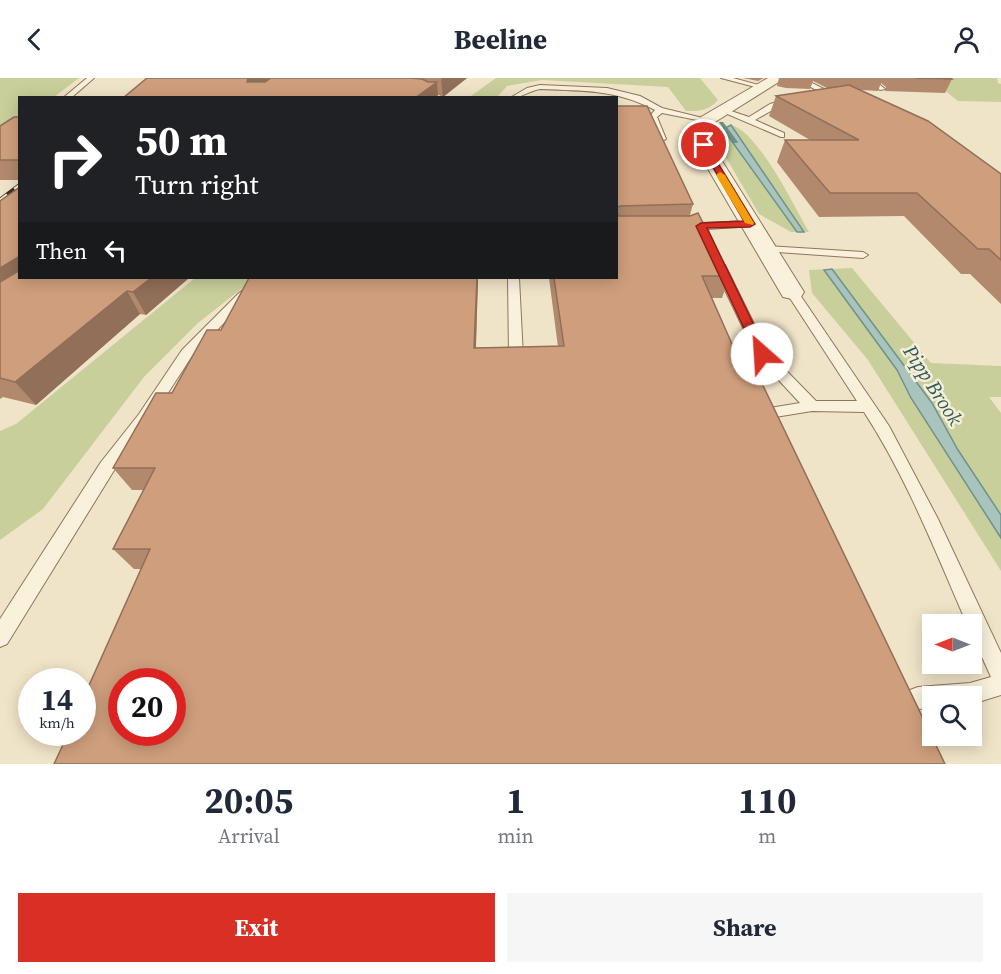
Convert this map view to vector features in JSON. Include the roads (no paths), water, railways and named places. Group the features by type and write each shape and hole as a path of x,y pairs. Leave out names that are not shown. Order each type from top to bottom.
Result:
{"street":[{"path":"770,82 715,115 704,145 792,292"}],"lane":[{"path":"68,96 91,78"},
{"path":"724,78 770,82"},
{"path":"797,78 847,102"},
{"path":"868,78 882,89"},
{"path":"517,96 529,89 540,87 607,90 637,98 660,110 750,120 781,135"},
{"path":"811,97 821,96"},
{"path":"750,120 773,106 802,98"},
{"path":"660,110 653,117 663,139"},
{"path":"750,224 696,223 762,354 812,406"},
{"path":"766,249 863,255"},
{"path":"0,637 107,467 144,418 187,353 243,296 265,279"},
{"path":"513,279 516,357"},
{"path":"792,292 884,430 932,524 1001,676"},
{"path":"763,414 812,406 869,407"},
{"path":"982,690 1001,684"}],"water":[{"path":"731,125 804,232 797,232 723,129"},
{"path":"832,269 932,403 958,450 1001,515 1001,538 911,398 897,370 824,270"}],"waterway":[{"path":"721,123 735,142"}],"railway":[{"path":"0,200 18,186"}],"water label":[{"name":"Pipp Brook","path":"933,385"}]}
